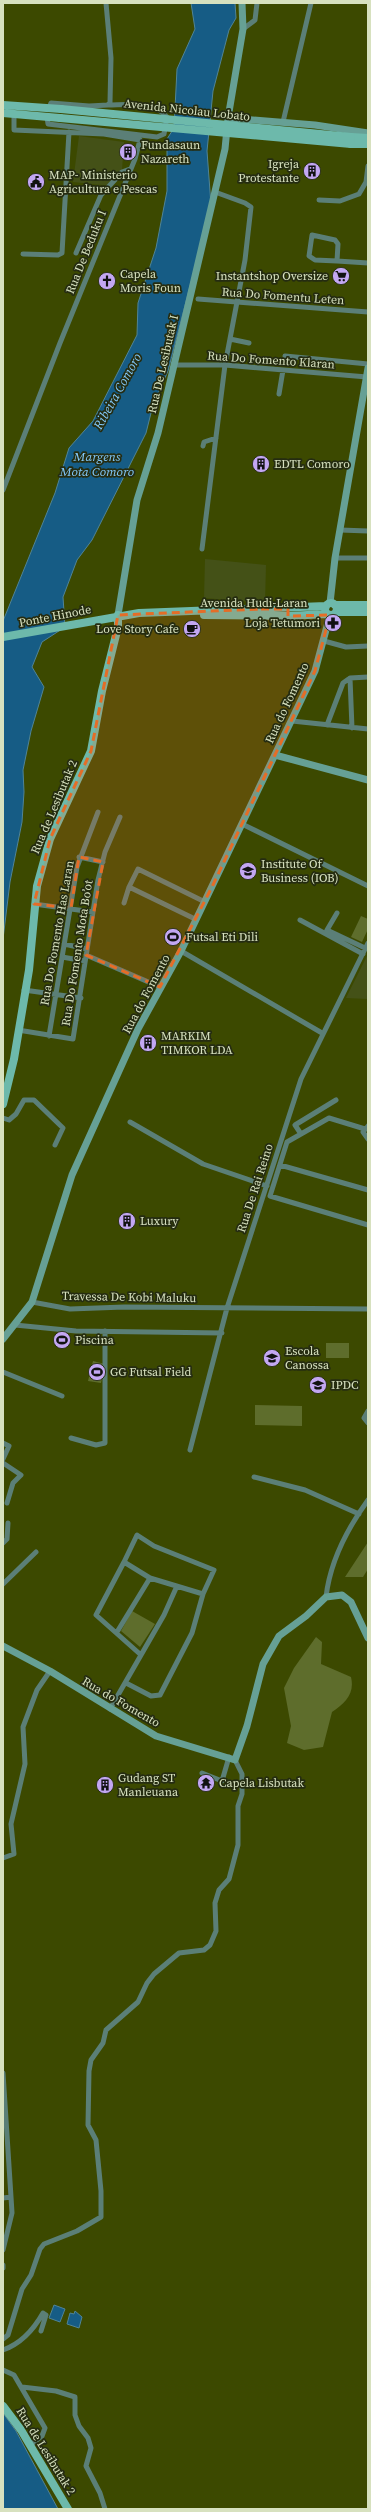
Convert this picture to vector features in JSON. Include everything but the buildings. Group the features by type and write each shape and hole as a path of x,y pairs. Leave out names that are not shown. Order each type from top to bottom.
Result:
{"main road":[{"name":"Avenida Nicolau Lobato","path":"3,105 61,109 368,144"},
{"name":"Avenida Nicolau Lobato","path":"3,113 351,141 368,138"},
{"path":"331,609 368,605"},
{"name":"Avenida Hudi-Laran","path":"183,611 288,612 331,609 368,612"},
{"name":"Ponte Hinode","path":"3,637 114,616 183,611"},
{"name":"Rua de Lesibutak 2","path":"3,1104 14,1059 24,990 29,970 34,904 42,864 50,839 91,751 102,691 118,627 114,616"},
{"name":"Rua de Lesibutak 2","path":"3,2406 30,2445 68,2509"}],"street":[{"path":"106,3 112,97 108,104"},
{"name":"Rua De Lesibutak I","path":"114,616 137,500 158,433 225,149 228,118 243,29 242,3"},
{"path":"243,29 255,20 258,3"},
{"path":"282,122 311,3"},
{"path":"47,117 48,124 134,132 157,137 164,134 167,117 148,106 108,104 89,106 51,103 49,108"},
{"path":"14,114 14,130 104,134 140,140"},
{"path":"228,118 282,122 368,133"},
{"path":"24,254 58,255 62,253 69,132"},
{"path":"134,132 140,140"},
{"name":"Rua De Beduku I","path":"3,490 130,169 140,140"},
{"path":"319,200 340,201 359,194 366,182 368,166"},
{"path":"76,253 101,195 122,172 130,169"},
{"path":"202,549 225,365 238,298 251,207 215,192"},
{"path":"337,261 338,244 335,240 312,235 309,256 316,260 368,263"},
{"name":"Rua Do Fomentu Leten","path":"190,298 368,312"},
{"path":"230,339 249,343"},
{"path":"285,356 368,364"},
{"name":"Rua Do Fomento Klaran","path":"174,365 225,365 367,377"},
{"name":"Rua do Fomento","path":"3,1339 32,1302 72,1175 138,1029 181,951 203,901 242,824 315,671 324,641 331,609 335,558 368,368"},
{"path":"280,394 283,370"},
{"path":"202,446 204,442 216,438"},
{"path":"340,530 368,531"},
{"path":"335,558 368,558"},
{"path":"324,641 346,647 368,646"},
{"path":"328,725 343,683 350,678 368,677"},
{"path":"350,678 352,728"},
{"path":"292,721 368,729"},
{"path":"275,755 368,780"},
{"name":"Rua Do Fomento Has Laran","path":"49,1036 79,857 98,812"},
{"name":"Rua Do Fomento Mota Bo’ot","path":"18,1030 73,1039 81,998 85,958 103,862 120,817"},
{"path":"242,824 368,886"},
{"path":"79,857 103,862"},
{"path":"124,903 136,868 203,901"},
{"path":"129,887 195,919"},
{"path":"34,904 93,912"},
{"path":"337,913 327,930 367,945"},
{"path":"300,920 362,954"},
{"path":"64,944 87,948"},
{"name":"Rua De Rai Reino","path":"190,1450 222,1333 227,1308 301,1079 322,1033 367,945"},
{"path":"181,951 322,1033"},
{"path":"62,957 85,958 160,987"},
{"path":"24,990 81,998"},
{"path":"3,1118 9,1120 16,1114 24,1100 34,1100 63,1128 55,1145"},
{"path":"302,1134 295,1125 336,1100"},
{"path":"368,1139 364,1136 366,1127 329,1118 287,1142 270,1196 368,1225"},
{"path":"130,1122 203,1164 267,1186"},
{"path":"280,1164 368,1190"},
{"name":"Travessa De Kobi Maluku","path":"32,1302 70,1309 124,1307 368,1309"},
{"path":"15,1325 53,1330 222,1333"},
{"path":"71,1438 96,1445 105,1443 105,1331"},
{"path":"3,1372 62,1396"},
{"path":"368,1411 364,1418 368,1423"},
{"path":"3,1442 9,1446 3,1458"},
{"path":"3,1463 21,1475 13,1483 7,1503"},
{"path":"254,1477 305,1490 358,1514"},
{"path":"326,1598 337,1554 345,1535 368,1500"},
{"path":"3,1543 7,1539 8,1523"},
{"path":"126,1683 151,1696 160,1695 192,1633 203,1594 214,1570 154,1546 137,1534 96,1615 117,1632 141,1655"},
{"path":"3,1584 36,1552"},
{"path":"124,1562 150,1578 203,1594"},
{"path":"117,1632 150,1578"},
{"path":"110,1709 126,1683 177,1586"},
{"path":"202,1773 222,1781 249,1719 263,1664 279,1636 333,1594 346,1597 352,1602 368,1638"},
{"name":"Rua do Fomento","path":"3,1646 50,1671 156,1736 232,1759"},
{"path":"3,1858 14,1854 11,1824 25,1764 23,1739 27,1714 37,1690 50,1671"},
{"path":"3,2339 8,2335 22,2289 31,2275 40,2249 44,2244 77,2231 100,2217 101,2191 96,2140 88,2125 88,2101 90,2066 103,2043 106,2030 138,2002 150,1978 164,1965 179,1953 204,1950 210,1945 216,1931 215,1903 219,1890 228,1879 238,1845 238,1806 242,1794 242,1774 232,1759"},
{"path":"3,2073 5,2137 9,2166 12,2213 3,2250"},
{"path":"3,2166 9,2166"},
{"path":"3,2198 11,2197"},
{"path":"3,2350 14,2346 36,2326 43,2313 46,2315 41,2332"},
{"path":"3,2370 14,2375 45,2428 42,2436 30,2445"},
{"path":"22,2387 56,2391 75,2397 75,2415 79,2426 88,2438 91,2448 86,2466 100,2493 105,2509"}],"highlighted area":[{"path":"288,609 288,616 330,615 315,671 212,887 160,987 86,955 103,862 79,857 71,908 34,904 50,839 91,751 118,615"}],"shaded area":[{"path":"79,136 124,142 122,170 108,185 73,182"},
{"path":"205,559 266,565 265,603 204,598"},
{"path":"361,916 368,919 368,929 362,942 351,937"},
{"path":"368,954 368,999 346,998"},
{"path":"326,1343 349,1343 349,1358 326,1358"},
{"name":"GG Futsal Field","path":"93,1361 105,1364 101,1383 88,1381"},
{"path":"255,1405 302,1406 302,1426 255,1425"},
{"path":"368,1542 368,1569 363,1577 345,1577"},
{"path":"132,1611 155,1624 140,1647 121,1631"},
{"path":"316,1637 322,1642 321,1664 351,1677 352,1688 348,1698 332,1712 323,1747 304,1750 287,1743 291,1726 284,1688 294,1668"}],"water":[{"name":"Margens Mota Comoro","path":"191,3 235,3 236,18 229,30 213,91 207,151 211,205 168,371 153,405 146,433 92,540 77,560 63,597 65,627 42,642 32,667 44,687 31,731 23,770 24,792 22,822 10,882 3,939 3,621 55,493 69,448 93,421 137,335 138,303 156,248 167,191 167,139 174,128 177,69 195,29"},
{"path":"54,2305 65,2309 60,2322 49,2318"},
{"path":"75,2311 82,2317 79,2328 67,2324 70,2313 74,2314"},
{"path":"3,2413 16,2431 58,2509 3,2509"}],"place":[{"name":"Fundasaun Nazareth","path":"128,152"},
{"name":"Igreja Protestante","path":"312,171"},
{"name":"MAP- Ministerio Agricultura e Pescas","path":"36,182"},
{"name":"Instantshop Oversize","path":"341,276"},
{"name":"Capela Moris Foun","path":"107,281"},
{"name":"EDTL Comoro","path":"261,464"},
{"name":"Loja Tetumori","path":"333,623"},
{"name":"Love Story Cafe","path":"192,629"},
{"name":"Institute Of Business (IOB)","path":"248,871"},
{"name":"Futsal Eti Dili","path":"173,937"},
{"name":"MARKIM TIMKOR LDA","path":"148,1043"},
{"name":"Luxury","path":"127,1221"},
{"name":"Piscina","path":"62,1340"},
{"name":"Escola Canossa","path":"272,1358"},
{"name":"GG Futsal Field","path":"97,1372"},
{"name":"IPDC","path":"318,1385"},
{"name":"Capela Lisbutak","path":"206,1783"},
{"name":"Gudang ST Manleuana","path":"105,1785"}],"water label":[{"name":"Ribeira Comoro","path":"117,391"}]}
